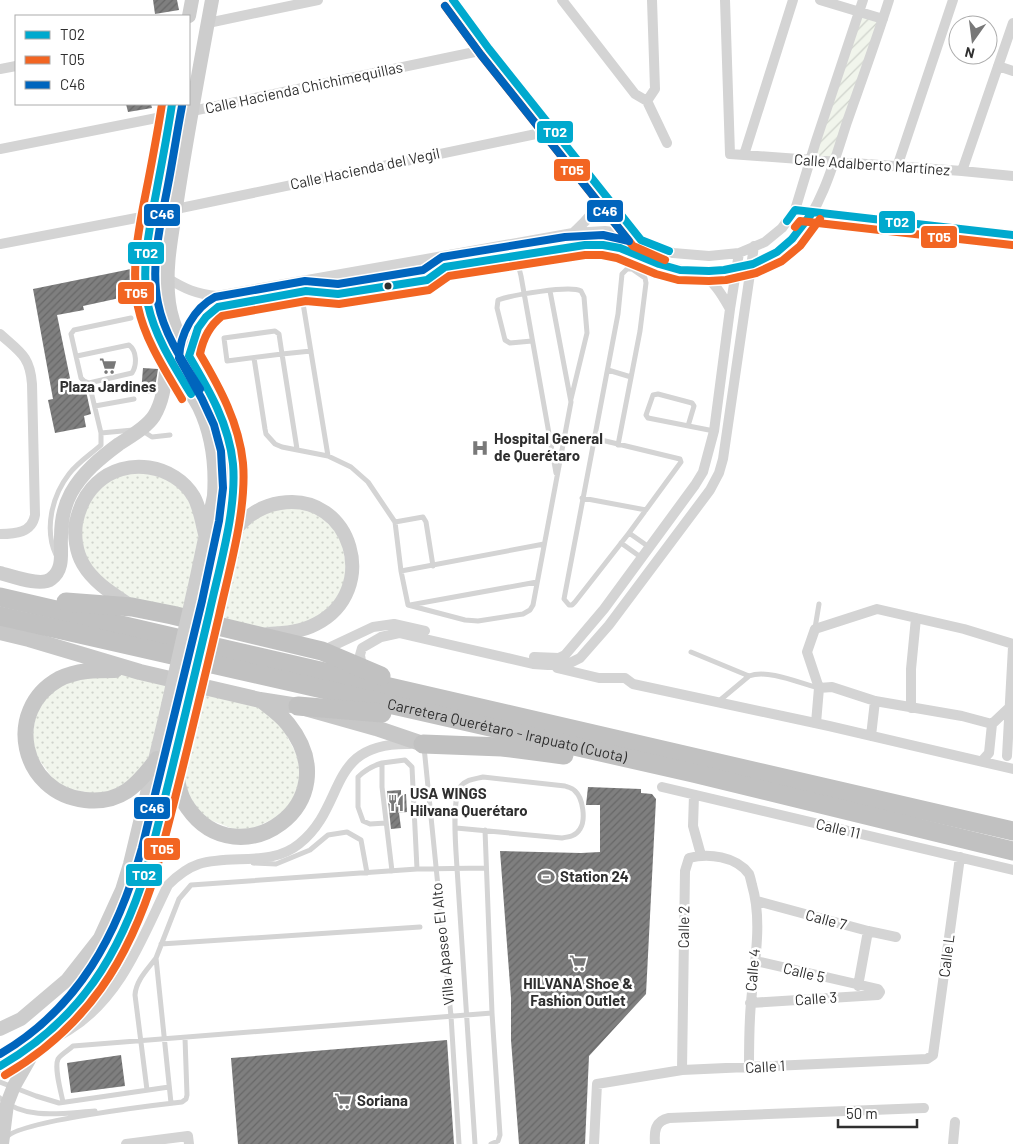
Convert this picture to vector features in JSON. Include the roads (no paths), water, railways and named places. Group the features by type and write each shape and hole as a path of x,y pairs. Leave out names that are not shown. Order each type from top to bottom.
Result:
{"highway":[{"path":"0,597 132,607 322,651 362,666 411,691"},
{"name":"Carretera Querétaro - Irapuato (Cuota)","path":"0,597 1013,831"},
{"name":"Carretera Querétaro - Irapuato (Cuota)","path":"0,616 693,773 1013,851"},
{"path":"298,706 447,718"},
{"path":"423,744 502,747 693,773"}],"main road":[{"path":"189,15 192,0"},
{"path":"0,1066 39,1042 80,1001 113,952 129,919 147,869 216,586 233,491 229,438 214,398 179,337 171,316 167,278 169,253 191,112 212,0"},
{"path":"0,1029 21,1019 67,980 100,938 122,890 156,759 206,538 214,489 213,458 206,427 199,409 168,357 153,320 147,294 146,273 152,215 172,109"},
{"path":"0,573 40,583 49,581 57,574 61,563 62,524 65,508 71,494 88,469 117,445 140,430 153,417 160,402 168,357"},
{"path":"132,607 94,579 82,563 76,546 76,526 81,507 90,490 98,482 114,471 133,467 155,468 173,476 182,482 194,498 206,538"},
{"path":"224,544 240,524 255,511 273,504 294,502 314,506 325,512 340,528 351,548 353,562 352,583 347,594 334,612 303,629 250,635"},
{"path":"0,632 140,672 260,700 298,706 376,728 423,744"},
{"path":"140,672 85,671 58,680 41,695 32,709 27,725 26,744 32,764 42,780 59,792 79,799 99,801 119,796 135,785 156,759"},
{"path":"175,757 177,781 183,799 194,816 208,827 226,835 247,837 263,833 278,826 293,812 304,794 308,776 307,764 300,742 288,723 260,700"},
{"path":"2,1143 2,1099 14,1086 39,1042"}],"street":[{"path":"208,23 318,0"},
{"path":"453,0 489,49 641,240"},
{"path":"562,0 635,94 648,101 667,143"},
{"path":"648,101 655,88 652,0"},
{"name":"Calle Adalberto Martínez","path":"725,0 730,154 1013,176"},
{"path":"744,154 793,0"},
{"path":"820,0 883,19"},
{"path":"167,278 187,290 217,296 573,233 605,231 622,233 673,253 709,256 739,253 764,242 782,228 795,210 863,0"},
{"path":"189,356 194,333 207,314 218,307 304,291 582,245 605,245 626,250 667,267 698,272 737,268 752,264 777,252 796,236 812,213 834,162 889,0"},
{"path":"897,167 953,0"},
{"path":"962,171 1013,23"},
{"name":"Calle Hacienda Chichimequillas","path":"0,149 172,109 191,112 489,49"},
{"path":"0,69 15,66"},
{"path":"998,66 1013,70"},
{"name":"Calle Hacienda del Vegil","path":"176,208 555,130"},
{"path":"573,233 594,212 596,203 592,180"},
{"path":"795,210 1013,235"},
{"path":"0,244 152,215"},
{"path":"362,666 360,655 362,648 381,637 399,633 534,664 568,664 580,658 610,625 710,490 719,473 723,459 754,246"},
{"path":"322,651 373,627 394,624 536,658 559,658 564,655 604,609 703,472 714,431 739,253"},
{"path":"698,272 714,283 730,309"},
{"path":"240,292 243,303"},
{"path":"0,334 22,354 29,364 32,384 35,515 32,523 26,529 13,534 0,534"},
{"path":"816,723 819,688 807,652 815,629 877,609 964,629 1013,646 1007,756 1011,768"},
{"path":"911,708 911,669 916,618"},
{"path":"536,658 548,665 599,678 625,678 633,684 816,723 938,752 986,757 1007,756"},
{"path":"819,688 832,687 875,701 962,716 992,724"},
{"path":"871,736 875,701"},
{"path":"986,757 992,724 1010,706"},
{"path":"39,1042 52,1040 82,1022 108,996 131,963 168,886 178,876 190,868 210,862 267,858 289,850 299,844 319,821 344,773 356,759 374,748 387,744 423,744"},
{"path":"986,757 1011,768"},
{"name":"Calle 11","path":"662,787 1013,870"},
{"path":"694,795 693,826 702,855"},
{"name":"Calle 4","path":"702,855 714,856 736,863 749,874 757,900 756,961 750,1003 749,1068"},
{"name":"Calle 2","path":"682,1070 685,871 689,858 702,855"},
{"name":"Calle L","path":"933,1055 960,857"},
{"name":"Calle 7","path":"757,900 896,937"},
{"path":"858,986 868,931"},
{"name":"Calle 5","path":"756,961 858,986 878,989 880,992"},
{"name":"Calle 3","path":"750,1003 878,995 880,992"},
{"name":"Calle 1","path":"594,1144 597,1084 682,1070 927,1059 933,1055"},
{"path":"655,1144 656,1128 660,1122 669,1118 924,1108"},
{"path":"953,1144 955,1122"},
{"path":"126,1144 189,1140"}],"lane":[{"path":"516,255 557,476"},
{"path":"593,438 618,445 681,460 679,466 622,543 572,605 565,603 564,599 593,438 618,314 622,274 627,269 632,269 645,278 646,284 640,331 618,445"},
{"path":"298,281 304,291 311,351 328,456"},
{"path":"408,605 465,620 478,621 523,614 530,610 533,605 571,402 587,333 584,297 581,291 576,289 550,291 498,300 497,308 506,342 532,341"},
{"path":"550,291 571,402"},
{"path":"77,356 127,345 132,347 136,363 132,373 89,383 84,381 81,378 71,337 74,330 131,318"},
{"path":"297,449 282,354 279,334 275,331 224,338 227,361 282,354 311,351"},
{"path":"254,358 266,434 275,444 282,447 328,456 351,467 368,482 395,522 401,571 408,605"},
{"path":"608,370 631,376"},
{"path":"61,563 52,544 50,530 58,490 70,472 101,445 101,433 89,383"},
{"path":"688,426 694,406 692,403 653,395 646,417 688,426 714,431"},
{"path":"95,406 134,399"},
{"path":"101,433 140,430 152,437 170,435"},
{"path":"582,498 646,510"},
{"path":"395,522 424,517 433,566"},
{"path":"629,533 649,547"},
{"path":"622,543 642,558"},
{"path":"401,571 544,544"},
{"path":"408,605 537,582"},
{"path":"815,629 819,604"},
{"path":"691,652 749,676"},
{"path":"717,703 749,676 757,674 773,676 819,688"},
{"name":"Villa Apaseo El Alto","path":"423,744 451,1016 459,1144"},
{"path":"386,823 370,824 363,821 358,807 358,778 365,770 374,765 405,760 412,767 417,869"},
{"path":"382,763 382,787 392,871"},
{"path":"456,828 562,838 572,836 580,830 582,810 575,790 565,786 483,777 470,779 457,792 455,802 457,868 475,1144"},
{"path":"485,830 492,1013 500,1135 498,1141 495,1144 491,1144"},
{"path":"210,862 276,864 310,850 328,835 347,832 361,840 367,873"},
{"path":"147,1090 135,988 156,958 179,899 191,885 417,869 486,868"},
{"path":"161,944 420,927"},
{"path":"156,958 171,1103"},
{"path":"63,1102 57,1069 59,1057 74,1046 492,1013"},
{"path":"2,1143 10,1132 32,1126 186,1100 185,1038"},
{"path":"0,1082 59,1103 169,1087"},
{"path":"2,1099 36,1114 115,1111"}],"place":[{"name":"Plaza Jardines","path":"108,366"},
{"name":"Hospital General de Querétaro","path":"480,448"},
{"name":"USA WINGS Hilvana Querétaro","path":"396,803"},
{"name":"Station 24","path":"546,877"},
{"name":"HILVANA Shoe & Fashion Outlet","path":"578,963"},
{"name":"Soriana","path":"343,1101"}]}
